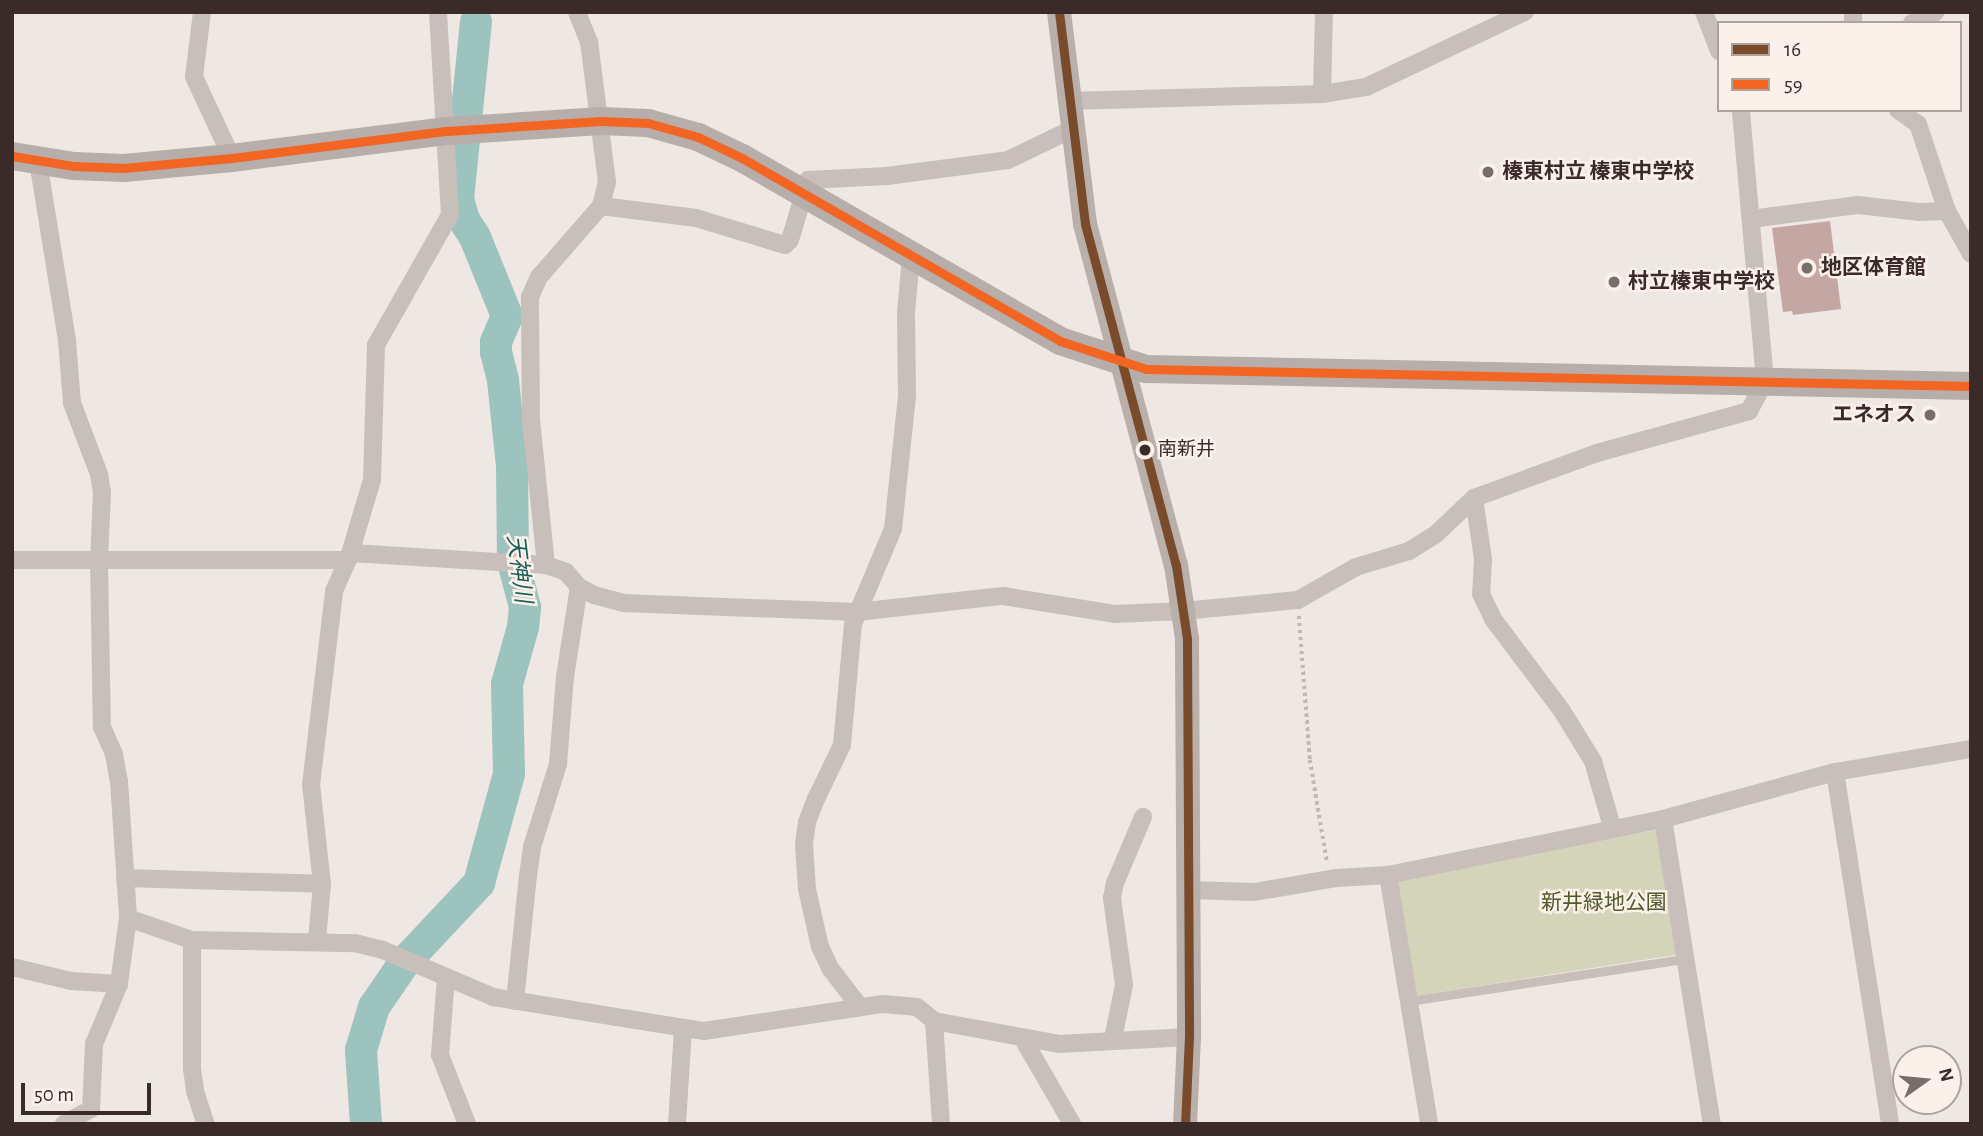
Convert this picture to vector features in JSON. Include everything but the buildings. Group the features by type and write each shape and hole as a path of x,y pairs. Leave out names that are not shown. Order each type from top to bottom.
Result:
{"main road":[{"path":"1059,12 1085,224 1176,565 1187,639 1189,1037 1185,1124"},
{"path":"25,158 74,166 124,167 232,158 460,130 601,121 648,122 698,137 742,158 1060,341 1120,362 1154,370 1971,386"}],"street":[{"path":"202,12 194,77 232,158"},
{"path":"317,941 322,884 311,785 320,729 334,591 350,557 372,480 376,345 450,215 460,130 438,12"},
{"path":"546,565 531,421 530,297 539,277 601,206 607,182 589,42 577,12"},
{"path":"1322,94 1324,12"},
{"path":"1069,101 1322,94 1366,86 1525,12"},
{"path":"1704,12 1717,46"},
{"path":"1916,21 1936,12"},
{"path":"12,560 350,557 546,565 566,572 579,587 594,595 623,603 857,612 1003,596 1115,614 1183,611 1298,600 1356,566 1409,551 1436,535 1474,498 1597,453 1749,411 1765,381 1741,112"},
{"path":"1901,112 1918,124 1947,211 1971,254"},
{"path":"601,206 696,218 785,245 790,240 808,180 887,176 1008,160 1072,129"},
{"path":"25,158 67,341 71,396 102,492 99,561 102,727 114,754 119,781 128,918 119,984 94,1044 91,1109 64,1124"},
{"path":"1751,219 1858,205 1919,212 1947,211"},
{"path":"860,1007 830,968 820,947 807,889 804,844 816,799 842,745 853,624 885,552 898,504 909,362 906,313 911,257"},
{"path":"1474,498 1483,559 1481,594 1493,619 1562,711 1593,761 1612,827"},
{"path":"514,1001 532,847 558,764 565,677 579,587"},
{"path":"1189,890 1254,892 1329,880 1388,876 1612,827 1663,819 1835,772 1971,750"},
{"path":"1835,772 1890,1124"},
{"path":"1113,1039 1124,985 1112,898 1115,883 1143,817"},
{"path":"1663,819 1712,1124"},
{"path":"1388,876 1430,1124"},
{"path":"125,878 322,884"},
{"path":"128,918 192,940 355,943 383,950 479,993 704,1031 860,1007 916,1006 934,1021 1059,1044 1189,1037"},
{"path":"192,940 192,1069 195,1091 206,1124"},
{"path":"12,967 71,981 119,984"},
{"path":"446,977 440,1055 467,1124"},
{"path":"934,1021 941,1124"},
{"path":"677,1124 684,1028"},
{"path":"1023,1038 1072,1124"}],"lane":[{"path":"1409,1001 1685,960"}],"path":[{"path":"1298,600 1310,760 1329,880"}],"green space":[{"name":"新井緑地公園","path":"1657,830 1678,949 1675,955 1415,996 1397,878"}],"waterway":[{"name":"天神川","path":"366,1124 361,1050 374,1007 404,963 479,883 509,774 507,684 523,627 525,607 513,562 512,466 503,380 496,352 496,342 507,316 475,237 464,220 458,199 476,22"}],"transit line":[{"name":"16","path":"1059,12 1085,224 1176,565 1187,639 1189,1037 1185,1124"},
{"name":"59","path":"12,156 74,166 124,168 232,158 447,131 601,121 648,123 698,137 742,158 1060,341 1146,369 1971,386"}],"place":[{"name":"榛東村立 榛東中学校","path":"1488,172"},
{"name":"地区体育館","path":"1807,268"},
{"name":"村立榛東中学校","path":"1614,282"},
{"name":"エネオス","path":"1930,415"},
{"name":"南新井","path":"1145,450"}]}
